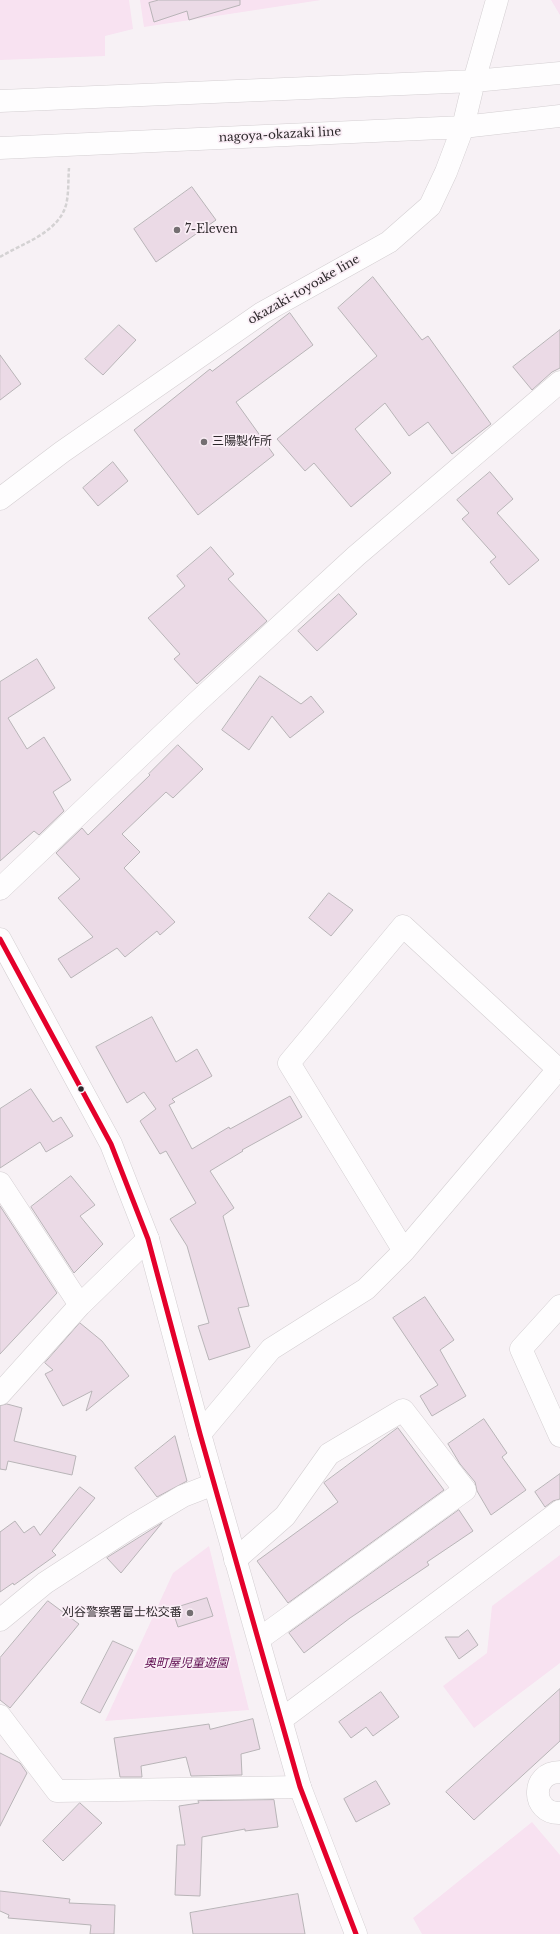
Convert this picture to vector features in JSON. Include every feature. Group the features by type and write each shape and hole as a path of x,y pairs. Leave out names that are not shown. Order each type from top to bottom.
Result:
{"street":[{"name":"okazaki-toyoake line","path":"0,499 62,452 262,313 388,242 430,206 446,172 464,127 474,81 497,0"},
{"path":"0,100 474,81 560,73"},
{"name":"nagoya-okazaki line","path":"0,148 464,127 560,116"},
{"path":"0,889 190,709 356,556 560,382"},
{"path":"200,1434 271,1349 366,1289 404,1251 559,1068 403,926 289,1063 404,1251"},
{"path":"0,939 111,1144 148,1239 200,1434 282,1719 300,1787 356,1934"},
{"path":"0,1184 80,1305"},
{"path":"0,1394 80,1305 148,1239"},
{"path":"560,1306 521,1349 560,1436"},
{"path":"236,1560 285,1516 329,1454 402,1410 465,1490 259,1639"},
{"path":"0,1620 45,1583 134,1525 183,1496 214,1484"},
{"path":"282,1719 560,1511"},
{"path":"0,1716 57,1791 300,1787"},
{"path":"560,1772 552,1772 546,1775 538,1787 537,1794 543,1807 549,1811 560,1814"}],"path":[{"path":"0,257 46,231 60,218 66,204 68,185 67,145"}],"green space":[{"path":"0,0 129,0 133,29 105,36 105,56 0,60"},
{"path":"140,0 321,0 144,27"},
{"path":"551,0 560,0 560,15"},
{"name":"奥町屋児童遊園","path":"209,1546 249,1710 105,1721 173,1573"},
{"path":"560,1555 560,1663 474,1728 443,1686 487,1653 492,1606"},
{"path":"532,1822 560,1855 560,1934 422,1934 413,1918"}],"building":[{"path":"159,0 240,0 240,5 189,20 187,11 154,22 149,3"},
{"path":"192,187 216,220 156,262 134,229"},
{"path":"373,277 422,340 428,336 491,424 452,454 428,422 409,436 385,403 355,429 391,473 351,507 314,463 305,471 277,439 377,356 338,308"},
{"name":"三陽製作所","path":"290,313 313,345 236,402 274,455 198,515 134,430 210,369 212,371"},
{"path":"119,325 136,340 103,375 85,359"},
{"path":"560,330 560,368 552,372 532,390 513,367"},
{"path":"0,355 21,384 0,400"},
{"path":"113,462 128,481 98,506 83,488"},
{"path":"490,472 513,499 497,513 539,560 509,585 490,562 496,557 462,519 469,513 457,500"},
{"path":"211,547 234,574 228,579 267,621 197,684 174,659 180,654 148,618 185,586 177,576"},
{"path":"339,594 357,614 317,651 298,631"},
{"path":"37,659 55,688 8,718 27,749 44,737 71,780 53,792 64,811 39,835 34,831 0,861 0,682"},
{"path":"260,676 301,704 311,696 324,712 290,738 272,716 249,750 222,730"},
{"path":"178,745 203,769 173,798 166,792 122,834 140,852 124,868 175,922 160,935 157,931 125,957 117,948 71,978 58,959 93,937 58,898 80,879 56,853 82,828 88,835 150,775 149,774"},
{"path":"329,893 353,910 331,936 309,918"},
{"path":"152,1017 176,1062 197,1049 212,1076 172,1099 175,1102 169,1105 192,1149 229,1127 230,1129 290,1096 302,1117 242,1150 243,1151 210,1171 234,1208 223,1216 249,1306 238,1308 250,1347 209,1360 198,1326 209,1323 187,1246 170,1219 196,1203 166,1151 160,1154 140,1121 156,1109 144,1092 127,1103 96,1047"},
{"path":"31,1089 53,1122 61,1117 73,1136 46,1152 40,1142 0,1168 0,1109"},
{"path":"71,1176 95,1205 80,1216 103,1244 74,1273 31,1207"},
{"path":"0,1206 57,1293 0,1354"},
{"path":"425,1297 454,1340 440,1350 466,1396 432,1416 420,1396 438,1385 393,1318"},
{"path":"80,1323 102,1341 129,1376 86,1411 92,1391 63,1406 45,1374 53,1370 45,1363"},
{"path":"7,1404 22,1408 14,1441 76,1456 72,1475 8,1461 6,1470 0,1469 0,1406"},
{"path":"484,1419 507,1453 502,1457 526,1490 491,1515 477,1491 475,1482 460,1464 448,1444"},
{"path":"398,1428 444,1490 288,1603 257,1561 338,1502 324,1483"},
{"path":"175,1436 187,1481 157,1497 135,1468"},
{"path":"560,1474 560,1499 553,1501 545,1507 535,1492"},
{"path":"80,1487 95,1498 52,1551 56,1555 14,1585 13,1583 0,1592 0,1532 15,1521 24,1533 34,1526 40,1535"},
{"path":"459,1510 473,1531 427,1562 429,1565 350,1618 304,1653 289,1633"},
{"path":"162,1523 121,1573 107,1558"},
{"path":"207,1598 213,1616 178,1627 172,1609"},
{"path":"48,1601 79,1624 10,1708 0,1700 0,1658"},
{"path":"468,1630 478,1645 459,1659 445,1637 458,1637"},
{"path":"113,1641 133,1650 100,1713 81,1703"},
{"path":"560,1689 560,1741 474,1820 446,1792"},
{"path":"381,1692 399,1717 373,1736 366,1727 351,1738 339,1722"},
{"path":"253,1719 260,1749 241,1754 242,1775 191,1776 186,1757 141,1766 142,1777 120,1777 114,1738 209,1724 210,1729"},
{"path":"0,1753 20,1763 27,1773 0,1826"},
{"path":"376,1781 390,1804 356,1822 344,1799"},
{"path":"274,1800 278,1827 245,1831 245,1829 202,1837 200,1896 175,1895 177,1845 185,1845 179,1806 199,1803 198,1801"},
{"path":"80,1803 102,1823 63,1861 43,1841"},
{"path":"0,1891 70,1899 69,1903 115,1905 114,1934 90,1934 91,1925 8,1918 9,1915 0,1911"},
{"path":"298,1894 305,1934 193,1934 190,1913"}],"transit line":[{"path":"0,939 111,1144 148,1239 200,1434 300,1787 356,1934"}],"place":[{"name":"7-Eleven","path":"177,230"},
{"name":"三陽製作所","path":"204,442"},
{"name":"刈谷警察署富士松交番","path":"190,1613"}]}
